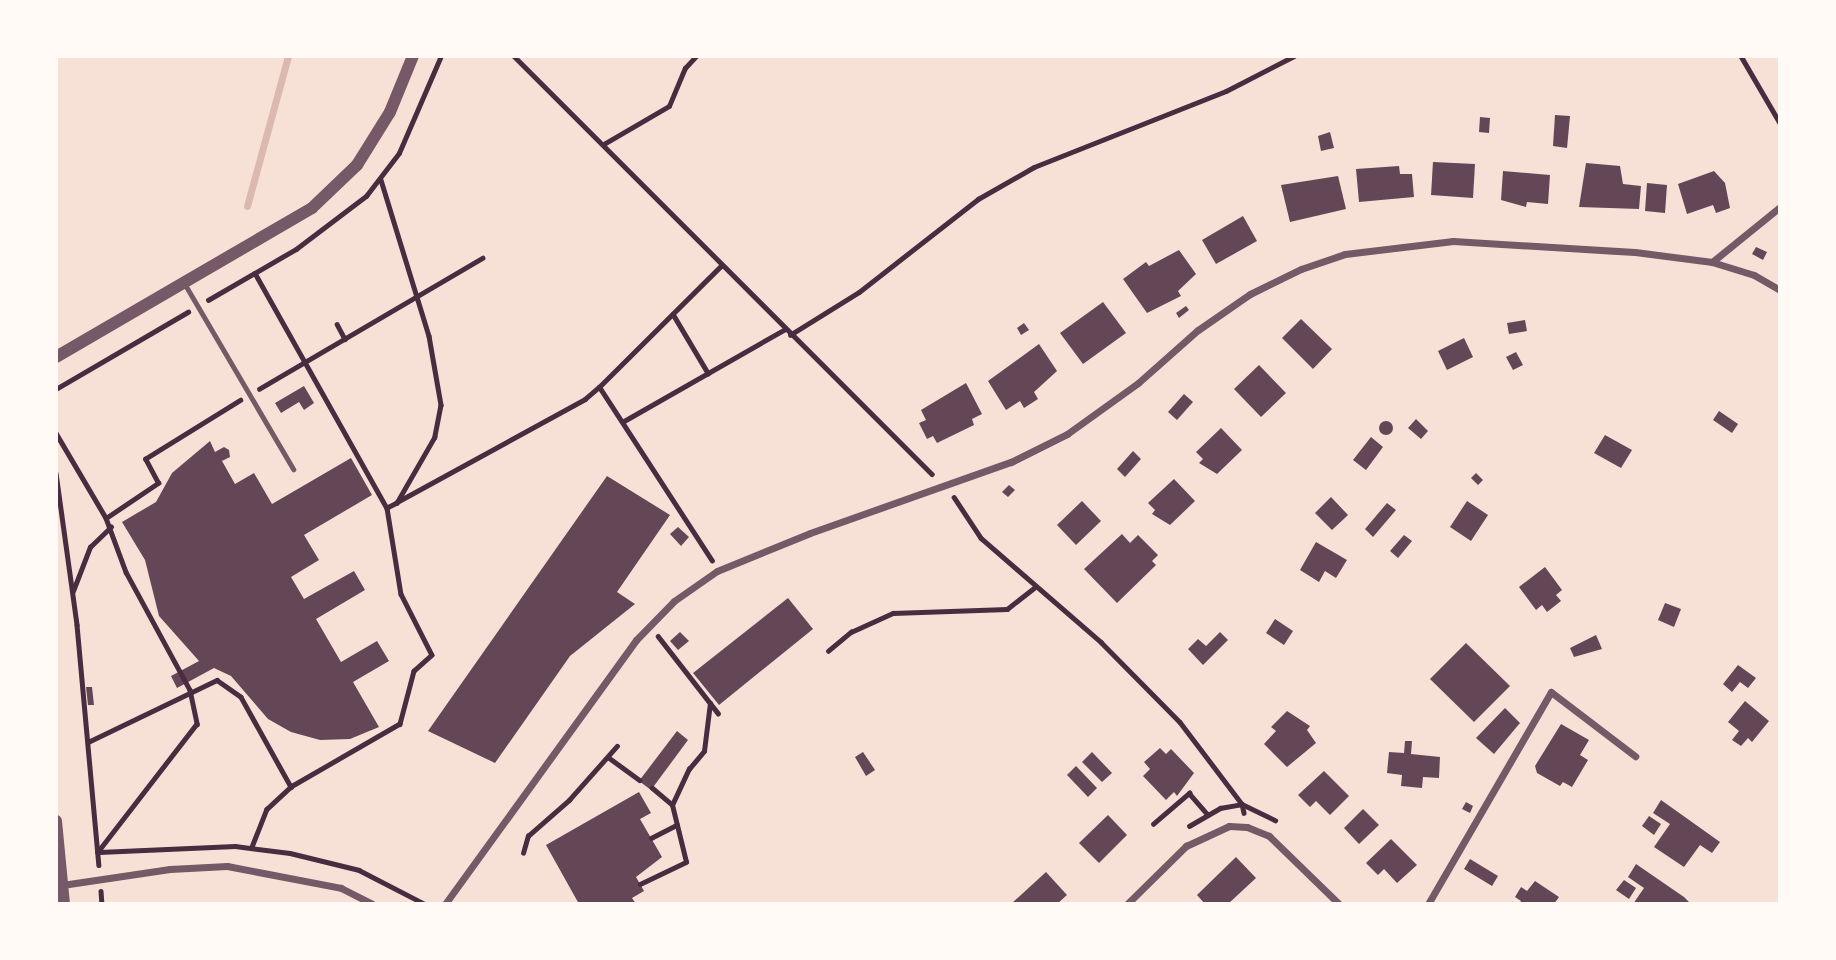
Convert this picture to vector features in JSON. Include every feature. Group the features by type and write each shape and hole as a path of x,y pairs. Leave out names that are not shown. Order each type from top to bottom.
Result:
{"street":[{"path":"56,357 312,208 358,165 390,112 413,56"},
{"path":"1712,262 1780,207"},
{"path":"445,904 636,640 674,601 717,571 1011,462 1071,431 1250,294 1345,254 1453,242 1635,251 1712,262 1754,275 1780,290"},
{"path":"1428,904 1551,692 1635,756"},
{"path":"56,821 64,904"},
{"path":"1127,904 1200,836 1229,826 1247,827 1269,836 1339,904"},
{"path":"62,885 170,869 227,866 341,888 372,904"}],"lane":[{"path":"184,284 293,469"}],"path":[{"path":"514,56 604,144 721,267 931,473 938,489"},
{"path":"604,144 669,106 685,68 696,56"},
{"path":"790,335 859,292 978,200 1034,167 1226,91 1294,56"},
{"path":"1741,56 1780,123"},
{"path":"381,180 429,336 441,405 435,437 397,503"},
{"path":"106,518 158,483 145,459 482,258"},
{"path":"387,508 585,399 721,267"},
{"path":"252,847 267,808 291,787 400,724 414,671 432,655 401,594 387,508 255,273"},
{"path":"673,314 708,373"},
{"path":"337,324 345,339"},
{"path":"624,421 785,329"},
{"path":"598,387 624,421 717,571"},
{"path":"56,433 111,527 126,572 190,690 197,724 98,852 73,591 56,473"},
{"path":"954,496 981,538 1034,588 1101,642 1180,722 1242,804 1247,827"},
{"path":"73,591 90,547 111,527"},
{"path":"828,651 851,632 893,613 1007,609 1034,588"},
{"path":"656,632 718,713"},
{"path":"88,742 190,690 217,680 241,697 291,787"},
{"path":"672,805 689,769 704,751 710,703"},
{"path":"523,853 528,836 617,746"},
{"path":"608,757 640,780"},
{"path":"640,884 686,862 672,805 652,788"},
{"path":"1153,824 1189,793 1207,814"},
{"path":"1181,834 1207,814 1242,804 1279,823"},
{"path":"651,838 677,825"}],"building":[{"path":"1555,115 1570,116 1567,148 1553,146"},
{"path":"1480,117 1490,118 1489,133 1479,132"},
{"path":"1330,132 1334,148 1321,151 1318,136"},
{"path":"1433,162 1475,164 1473,198 1431,195"},
{"path":"1586,163 1620,166 1623,184 1641,186 1639,209 1579,207"},
{"path":"1399,166 1400,174 1412,174 1414,197 1359,202 1356,169"},
{"path":"1503,171 1550,175 1548,204 1527,202 1526,207 1501,200"},
{"path":"1714,171 1725,183 1730,208 1716,213 1713,205 1687,214 1678,184"},
{"path":"1338,176 1346,209 1290,222 1281,185"},
{"path":"1647,183 1667,185 1665,213 1645,211"},
{"path":"1243,216 1257,241 1216,264 1202,240"},
{"path":"1756,247 1767,252 1763,260 1752,254"},
{"path":"1179,250 1196,274 1178,291 1181,296 1147,313 1123,279 1146,262 1149,266"},
{"path":"1103,302 1126,333 1083,364 1060,333"},
{"path":"1186,306 1189,310 1179,318 1176,313"},
{"path":"1301,319 1332,349 1313,369 1282,338"},
{"path":"1525,320 1527,331 1509,334 1507,323"},
{"path":"1024,323 1029,330 1021,335 1017,328"},
{"path":"1464,338 1473,357 1447,370 1438,351"},
{"path":"1039,344 1057,371 1034,392 1038,399 1024,408 1020,401 1006,410 988,381"},
{"path":"1516,352 1523,365 1513,370 1506,357"},
{"path":"1259,365 1286,393 1261,417 1234,389"},
{"path":"966,383 982,414 972,419 974,425 937,443 933,436 927,439 919,423 926,420 921,410"},
{"path":"304,386 314,403 304,410 299,402 281,413 275,403"},
{"path":"1184,394 1193,402 1177,420 1168,412"},
{"path":"1719,411 1738,424 1732,433 1713,420"},
{"path":"1416,419 1428,431 1421,439 1408,428"},
{"path":"1386,421 1391,423 1391,433 1386,435 1381,433 1379,428 1381,423"},
{"path":"1221,428 1242,450 1217,474 1199,463 1203,459 1196,452"},
{"path":"1605,435 1632,450 1621,468 1594,453"},
{"path":"1371,437 1383,447 1366,470 1353,460"},
{"path":"210,441 215,452 224,447 229,450 230,457 222,461 235,484 254,473 272,504 351,458 372,495 304,535 319,560 291,577 304,599 354,571 365,590 316,619 341,662 377,641 389,661 353,682 379,727 350,739 320,740 291,732 268,719 231,676 214,668 177,688 171,676 199,661 159,616 145,560 122,522 156,502 172,473"},
{"path":"1133,451 1141,459 1125,477 1117,469"},
{"path":"1476,473 1483,480 1478,485 1471,478"},
{"path":"607,476 670,515 617,592 635,604 570,656 495,763 428,731"},
{"path":"1174,479 1195,501 1170,525 1152,514 1155,510 1148,503"},
{"path":"1009,485 1015,490 1008,497 1002,492"},
{"path":"1331,497 1348,515 1332,530 1315,513"},
{"path":"1082,501 1101,521 1076,545 1057,525"},
{"path":"1467,501 1488,515 1471,541 1450,527"},
{"path":"1387,503 1396,510 1373,537 1365,529"},
{"path":"678,527 689,537 681,546 670,534"},
{"path":"1122,534 1130,543 1138,535 1158,555 1152,561 1156,565 1117,603 1084,569"},
{"path":"1404,535 1412,541 1398,558 1390,551"},
{"path":"1316,542 1347,560 1336,578 1325,571 1319,582 1300,570"},
{"path":"1545,567 1562,590 1556,595 1561,601 1547,612 1542,605 1536,610 1519,587"},
{"path":"788,598 813,629 719,705 693,673"},
{"path":"1665,603 1681,609 1674,627 1658,620"},
{"path":"1275,619 1293,631 1284,645 1266,633"},
{"path":"680,632 689,641 678,650 670,641"},
{"path":"1220,632 1228,640 1203,665 1188,649 1198,639 1206,646"},
{"path":"1596,635 1602,649 1574,657 1570,648"},
{"path":"1466,643 1510,686 1474,722 1430,679"},
{"path":"1738,665 1756,678 1748,688 1740,682 1732,692 1723,684"},
{"path":"86,687 92,687 94,705 88,705"},
{"path":"1745,701 1769,721 1752,742 1748,738 1741,746 1732,740 1739,731 1728,722"},
{"path":"1505,708 1520,723 1494,754 1476,738"},
{"path":"1287,711 1310,726 1307,730 1316,743 1287,767 1264,744 1276,731 1271,727"},
{"path":"1561,724 1589,740 1580,755 1588,760 1572,787 1563,782 1560,786 1537,773 1535,766"},
{"path":"677,731 688,740 651,790 639,781"},
{"path":"1405,741 1412,741 1411,754 1440,757 1439,778 1423,777 1422,788 1401,786 1402,775 1387,773 1389,752 1404,753"},
{"path":"1160,748 1166,754 1171,749 1194,773 1177,796 1174,792 1166,800 1143,776 1150,769 1144,762"},
{"path":"863,752 875,770 866,776 855,757"},
{"path":"1092,752 1112,773 1102,782 1082,762"},
{"path":"1076,766 1097,788 1088,797 1067,775"},
{"path":"1324,771 1349,796 1330,815 1316,801 1310,807 1298,795"},
{"path":"639,792 651,813 640,819 662,857 636,877 644,891 632,898 636,904 579,904 546,845"},
{"path":"1661,800 1720,842 1712,853 1700,845 1684,867 1654,847 1670,824 1653,813"},
{"path":"1466,802 1473,806 1470,813 1462,809"},
{"path":"1363,809 1379,825 1359,844 1344,828"},
{"path":"1108,815 1127,835 1099,863 1079,843"},
{"path":"1649,816 1661,824 1654,835 1642,826"},
{"path":"1391,839 1417,865 1397,883 1384,869 1378,875 1366,863"},
{"path":"1236,857 1256,878 1228,904 1205,904 1197,895"},
{"path":"1470,859 1498,876 1492,886 1464,869"},
{"path":"1636,864 1691,904 1633,904 1644,888 1628,877"},
{"path":"1046,872 1067,895 1057,904 1011,904"},
{"path":"1624,880 1636,888 1629,899 1616,890"},
{"path":"1535,881 1559,897 1554,904 1519,904 1521,901 1515,897 1521,887 1527,891"}],"waterway":[{"path":"247,206 288,56"}]}
